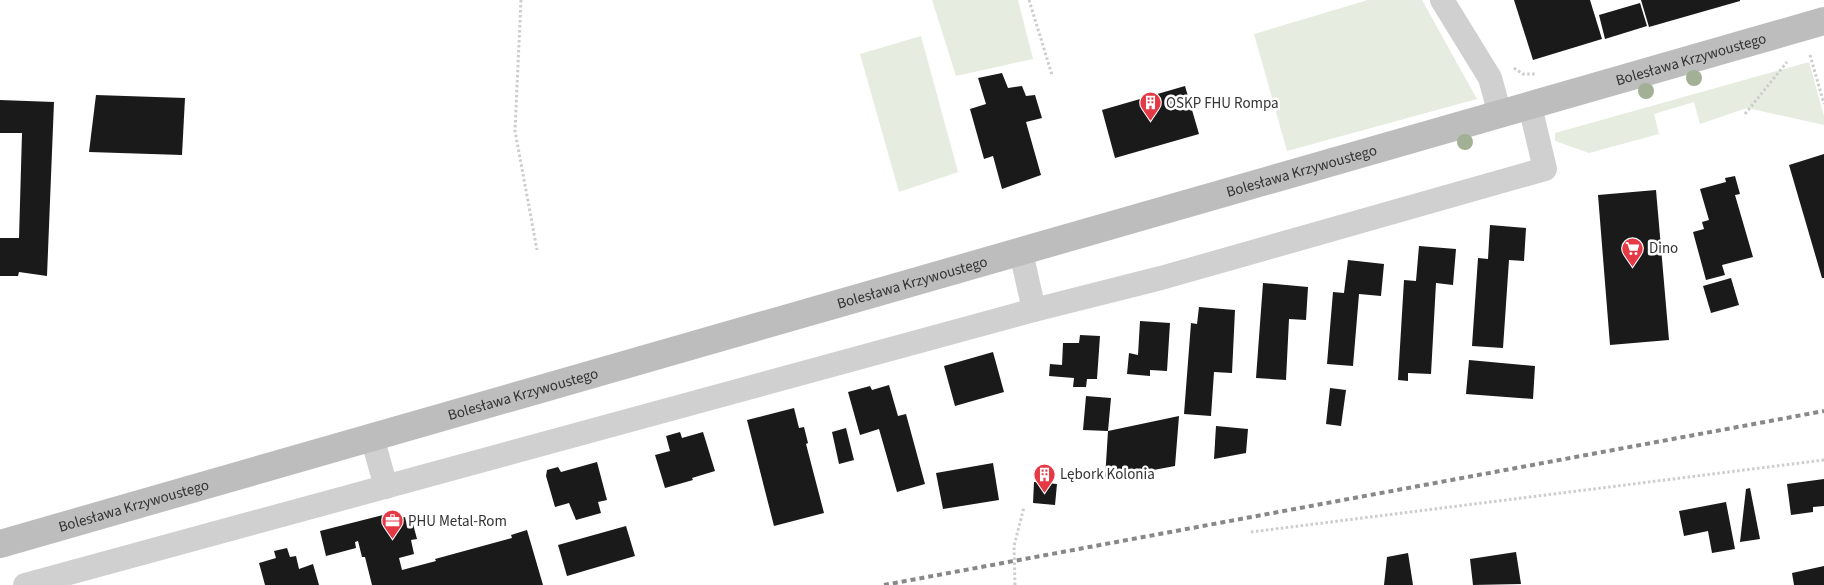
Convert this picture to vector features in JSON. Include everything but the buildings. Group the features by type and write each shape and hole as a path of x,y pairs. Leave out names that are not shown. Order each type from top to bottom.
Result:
{"main road":[{"name":"Bolesława Krzywoustego","path":"0,544 1824,21"}],"street":[{"path":"1442,0 1490,78 1500,114"},
{"path":"25,585 1034,310 1161,278 1545,169 1530,106"},
{"path":"1021,252 1034,310"},
{"path":"372,437 386,487"}],"path":[{"path":"521,0 515,131 537,250"},
{"path":"1029,0 1052,75"},
{"path":"1810,55 1824,104"},
{"path":"1745,114 1787,62"},
{"path":"1510,65 1522,74 1542,74"},
{"path":"1251,532 1824,460"},
{"path":"1016,585 1014,546 1024,507"}],"shaded area":[{"path":"932,0 1018,0 1033,59 956,76"},
{"path":"1368,0 1422,0 1477,99 1287,151 1254,34"},
{"path":"921,36 958,172 899,192 860,54"},
{"path":"1809,62 1824,116 1824,125 1747,108 1700,124 1694,102 1654,114 1659,134 1589,153 1555,141 1555,133"}],"railway":[{"path":"884,585 1824,411"}],"place":[{"name":"OSKP FHU Rompa","path":"1150,122"},
{"name":"Dino","path":"1633,267"},
{"name":"Lębork Kolonia","path":"1044,493"},
{"name":"PHU Metal-Rom","path":"392,540"}]}
